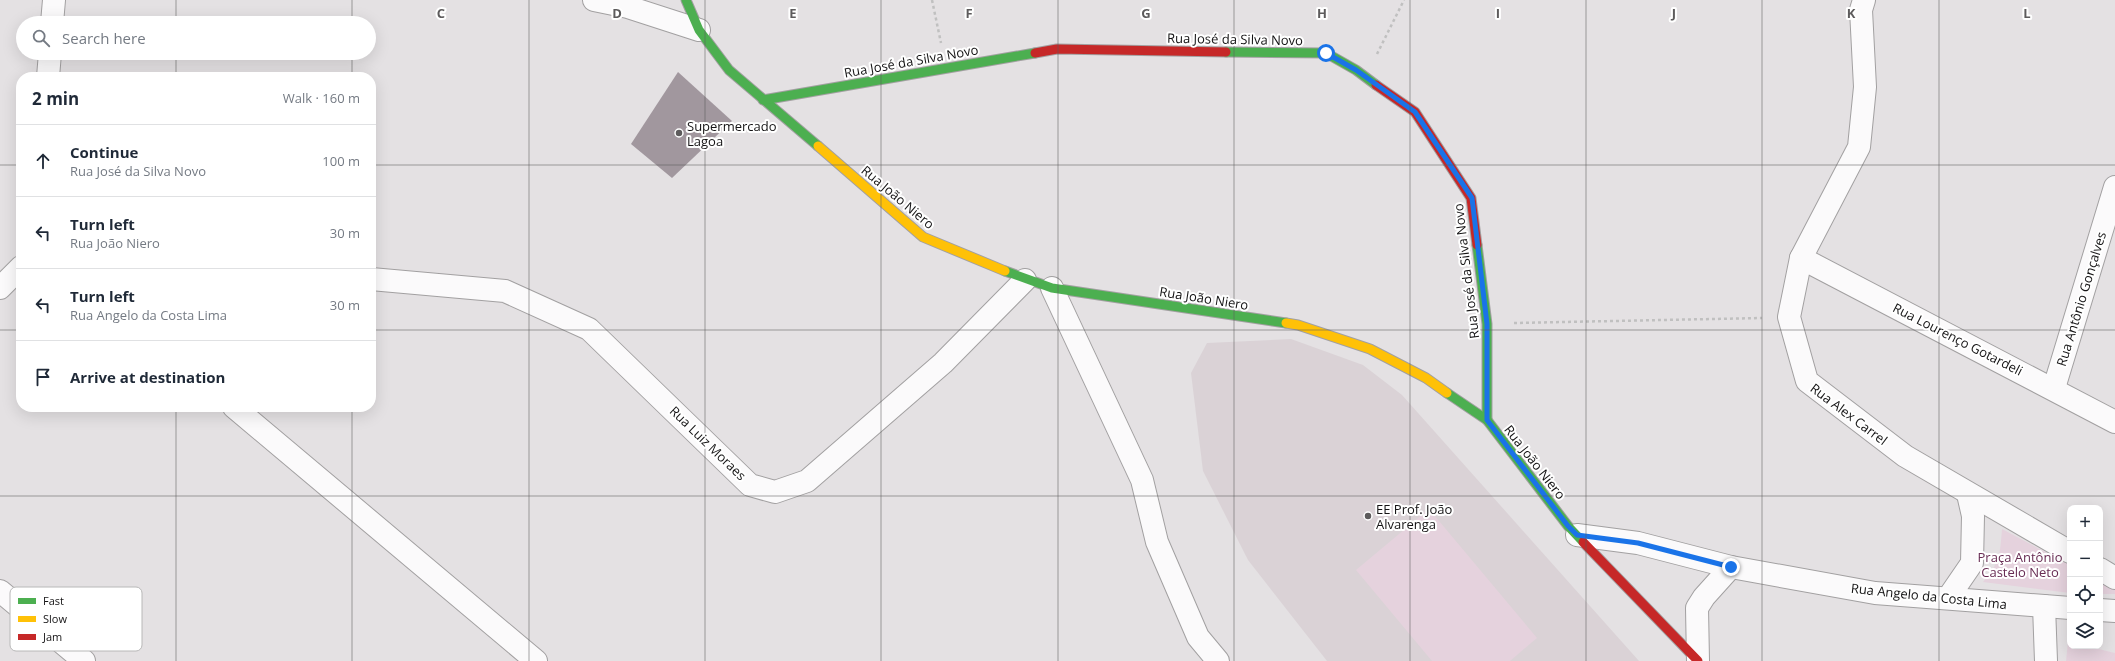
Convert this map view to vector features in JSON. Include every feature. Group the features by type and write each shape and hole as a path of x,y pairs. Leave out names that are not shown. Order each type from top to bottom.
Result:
{"street":[{"path":"53,16 54,0"},
{"path":"594,0 628,7 699,30"},
{"name":"Rua João Niero","path":"686,0 699,30 729,70 923,237 1025,280 1052,288 1298,325 1370,349 1426,378 1487,420 1577,535 1698,661"},
{"name":"Rua Alex Carrel","path":"1860,3 1866,87 1859,147 1801,258 1789,317 1806,381 1905,456 2067,550"},
{"name":"Rua José da Silva Novo","path":"763,100 1057,49 1326,53 1366,77 1415,112 1472,198 1487,324 1487,420"},
{"path":"48,72 49,60"},
{"name":"Rua Antônio Gonçalves","path":"2054,388 2115,187"},
{"name":"Rua Lourenço Gotardeli","path":"1801,258 2054,388 2115,422"},
{"path":"0,288 16,272"},
{"name":"Rua Luiz Moraes","path":"376,279 505,291 589,328 750,485 775,492 807,481 943,363 1025,280"},
{"path":"1052,288 1142,480 1157,542 1198,638 1218,661"},
{"path":"240,412 536,661"},
{"path":"1948,598 1972,563 1972,516 1968,494"},
{"name":"Rua Angelo da Costa Lima","path":"1577,535 1638,543 1731,567 1875,593 2067,608"},
{"path":"1698,661 1697,608 1704,597 1731,567"},
{"path":"2103,571 2115,578"},
{"path":"0,591 10,599"},
{"path":"2044,606 2046,661"},
{"path":"2103,610 2115,611"},
{"path":"72,651 84,661"}],"path":[{"path":"932,0 946,68"},
{"path":"1366,77 1404,0"},
{"path":"1487,324 1789,317"}],"shaded area":[{"name":"EE Prof. João Alvarenga","path":"1291,339 1363,365 1402,395 1639,661 1327,661 1248,560 1203,471 1191,373 1207,343"}],"green space":[{"path":"1429,509 1537,638 1510,661 1432,661 1356,570"},
{"name":"Praça Antônio Castelo Neto","path":"2002,529 2067,563 2067,593 1983,582 1996,563 2001,545"},
{"name":"Praça Antônio Castelo Neto","path":"2103,583 2115,589 2115,594 2103,594"},
{"path":"2067,649 2098,649 2115,653 2115,661 2066,661"}],"building":[{"name":"Supermercado Lagoa","path":"678,72 732,121 672,178 631,144"}],"traffic: fast":[{"path":"686,0 699,30 729,70 818,146"},
{"path":"1226,52 1326,53 1356,70 1376,85"},
{"path":"763,100 1035,53"},
{"path":"1477,245 1487,324 1487,420"},
{"path":"1005,271 1052,288 1286,323"},
{"path":"1447,393 1487,420 1568,526 1583,542"}],"traffic: slow":[{"path":"818,146 923,237 1005,271"},
{"path":"1286,323 1298,325 1370,349 1426,378 1447,393"}],"traffic: jam":[{"path":"1035,53 1057,49 1226,52"},
{"path":"1376,85 1415,112 1471,198 1477,245"},
{"path":"1583,542 1698,661"}],"place":[{"name":"Supermercado Lagoa","path":"679,133"},
{"name":"EE Prof. João Alvarenga","path":"1368,516"}],"route":[{"path":"1326,53 1356,70 1415,112 1472,198 1487,324 1487,420 1568,526 1577,535 1638,543 1731,567"}]}
